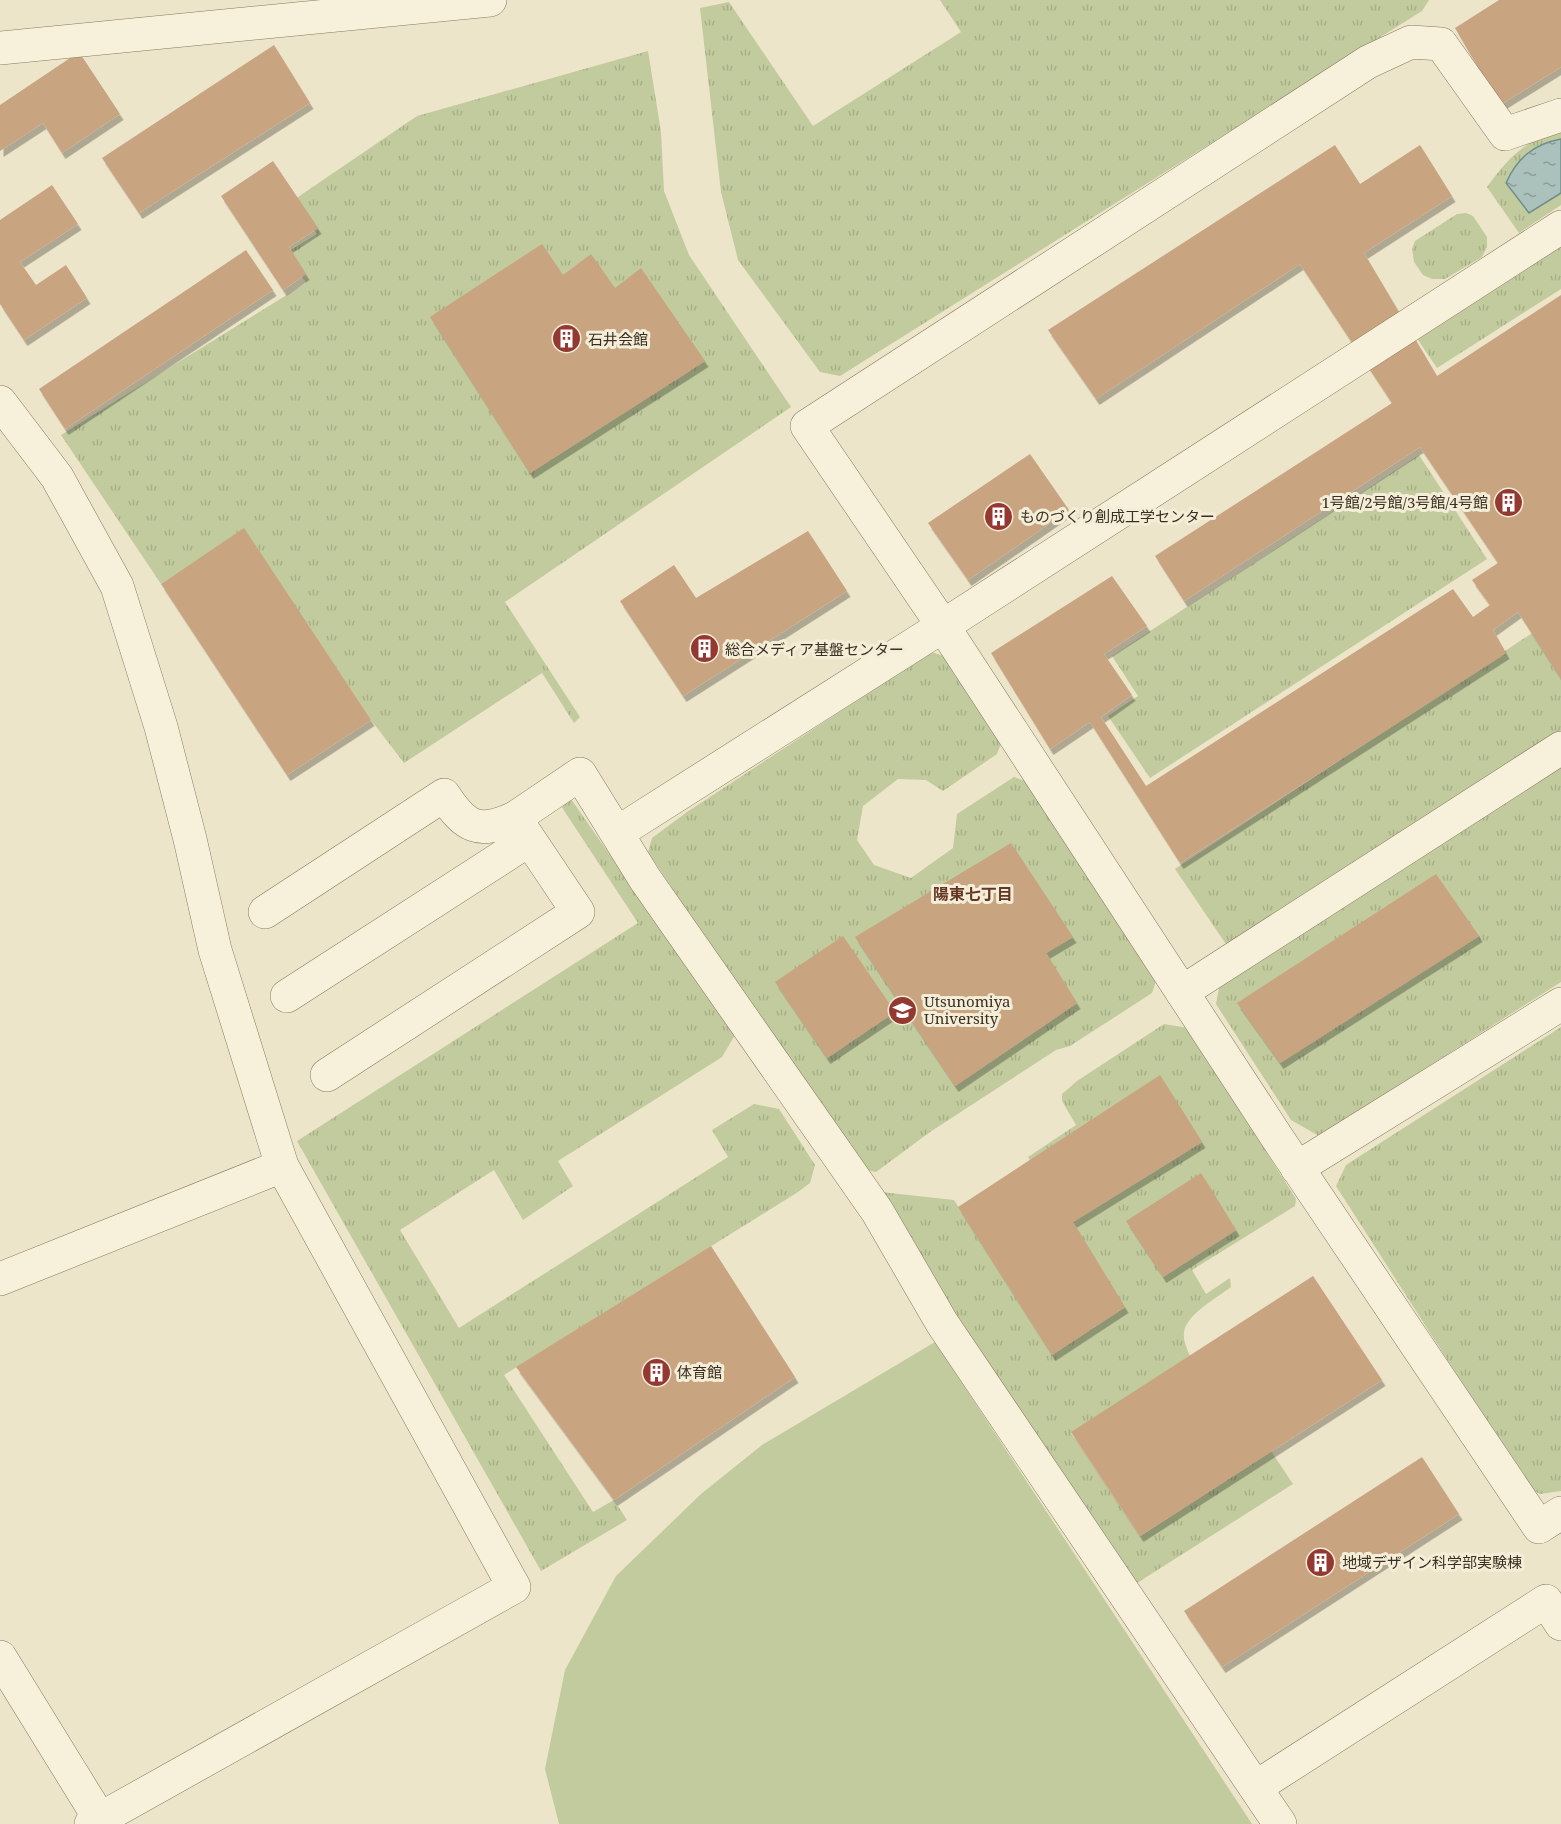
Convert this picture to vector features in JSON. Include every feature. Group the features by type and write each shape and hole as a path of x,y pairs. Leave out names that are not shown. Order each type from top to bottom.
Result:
{"street":[{"path":"0,48 490,0"},
{"path":"1561,115 1504,134 1441,44 1411,42 1368,62 807,426 943,626 1297,1168 1539,1527 1561,1513"},
{"path":"617,833 943,626 1561,227"},
{"path":"0,402 57,477 117,586 161,727 190,839 215,950 282,1166 514,1587 98,1822 0,1657"},
{"path":"1182,992 1561,748"},
{"path":"287,996 522,829 580,774 645,879 877,1212 942,1323 1280,1824"},
{"path":"265,912 444,795 456,814 468,824 485,828 522,829"},
{"path":"327,1076 578,912 522,829"},
{"path":"1297,1168 1561,1004"},
{"path":"0,1279 282,1166"},
{"path":"1256,1787 1546,1601 1561,1624"}],"green space":[{"path":"940,0 1429,0 1422,11 840,376 820,372 738,260 721,192 700,8 729,2 813,126 961,32"},
{"path":"648,51 661,132 664,191 689,255 791,407 505,602 580,717 574,723 542,673 404,763 371,720 244,529 161,584 61,435 306,283 286,253 317,234 295,199 417,116"},
{"path":"1561,131 1561,205 1519,233 1487,187 1518,152 1538,139"},
{"path":"1466,213 1473,216 1487,237 1487,247 1482,257 1445,279 1432,279 1423,275 1414,262 1412,249 1415,241 1457,214"},
{"path":"1561,238 1561,289 1437,368 1414,334"},
{"path":"1419,455 1487,559 1150,778 1108,716 1138,696 1112,656"},
{"path":"1561,614 1561,734 1230,950 1175,869"},
{"path":"931,652 944,656 1002,741 997,754 943,791 926,780 898,779 863,806 857,840 874,865 911,878 953,848 957,814 1014,777 1028,782 1157,978 1152,993 1070,1046 1056,1050 930,1132 876,1172 862,1169 853,1159 648,852 652,838 687,812"},
{"path":"1561,764 1561,982 1319,1136 1291,1120 1216,1004 1220,983"},
{"path":"571,799 735,1035 722,1057 558,1161 573,1186 523,1220 494,1170 400,1230 459,1328 728,1157 712,1130 754,1104 779,1109 815,1165 810,1183 798,1192 504,1375 593,1512 614,1500 627,1520 541,1571 297,1141 638,923 561,806"},
{"path":"1164,1024 1188,1028 1296,1199 1295,1206 1192,1270 1206,1294 1230,1278 1231,1287 1196,1313 1186,1326 1184,1339 1190,1356 1071,1433 1140,1536 1271,1451 1293,1484 1137,1583 872,1191 954,1200 1052,1354 1125,1307 1028,1157 1076,1125 1062,1101 1062,1094 1077,1081"},
{"path":"1561,1027 1561,1491 1540,1494 1530,1489 1336,1186 1346,1165"},
{"path":"935,1342 1252,1824 559,1824 545,1769 565,1670 616,1576 701,1494 762,1445"}],"water":[{"path":"1561,139 1561,193 1529,213 1506,183 1521,159 1543,144"}],"building":[{"path":"1499,0 1561,0 1561,67 1500,105 1455,28"},
{"path":"274,45 310,103 139,213 102,158"},
{"path":"79,52 120,114 62,153 43,123 0,151 0,105"},
{"name":"1号館/2号館/3号館/4号館","path":"1335,145 1360,184 1420,145 1452,196 1364,253 1437,376 1561,295 1561,679 1518,612 1493,630 1506,653 1180,863 1090,722 1050,749 991,653 1112,576 1147,626 1104,654 1132,695 1101,717 1146,786 1453,589 1473,617 1490,605 1472,580 1498,563 1420,447 1184,601 1155,556 1392,403 1300,264 1096,399 1048,330"},
{"path":"273,161 318,228 289,247 306,274 283,290 221,196"},
{"path":"52,185 78,224 20,262 36,285 66,265 87,298 24,340 0,304 0,220"},
{"name":"石井会館","path":"542,244 563,275 591,254 615,288 641,268 705,361 530,473 430,317"},
{"path":"246,250 273,290 65,429 39,389"},
{"name":"ものづくり創成工学センター","path":"1030,454 1069,510 968,580 928,523"},
{"path":"244,528 371,720 287,775 161,584"},
{"name":"総合メディア基盤センター","path":"808,531 847,591 683,696 620,601 674,565 696,598"},
{"path":"1011,843 1073,937 1046,953 1077,1003 955,1086 855,937"},
{"path":"1436,874 1479,936 1280,1063 1237,1003"},
{"path":"843,936 895,1012 827,1058 775,982"},
{"path":"1160,1075 1202,1142 1073,1222 1125,1307 1052,1355 958,1207"},
{"path":"1201,1173 1236,1230 1163,1277 1126,1221"},
{"name":"体育館","path":"711,1246 795,1377 614,1500 516,1367"},
{"path":"1313,1276 1382,1380 1140,1536 1071,1432"},
{"name":"地域デザイン科学部実験棟","path":"1422,1457 1459,1514 1222,1667 1184,1611"}],"place":[{"name":"石井会館","path":"567,339"},
{"name":"1号館/2号館/3号館/4号館","path":"1509,502"},
{"name":"ものづくり創成工学センター","path":"999,516"},
{"name":"総合メディア基盤センター","path":"704,649"},
{"name":"Utsunomiya University","path":"903,1010"},
{"name":"体育館","path":"656,1372"},
{"name":"地域デザイン科学部実験棟","path":"1321,1562"}],"district":[{"name":"陽東七丁目","path":"973,894"}]}
